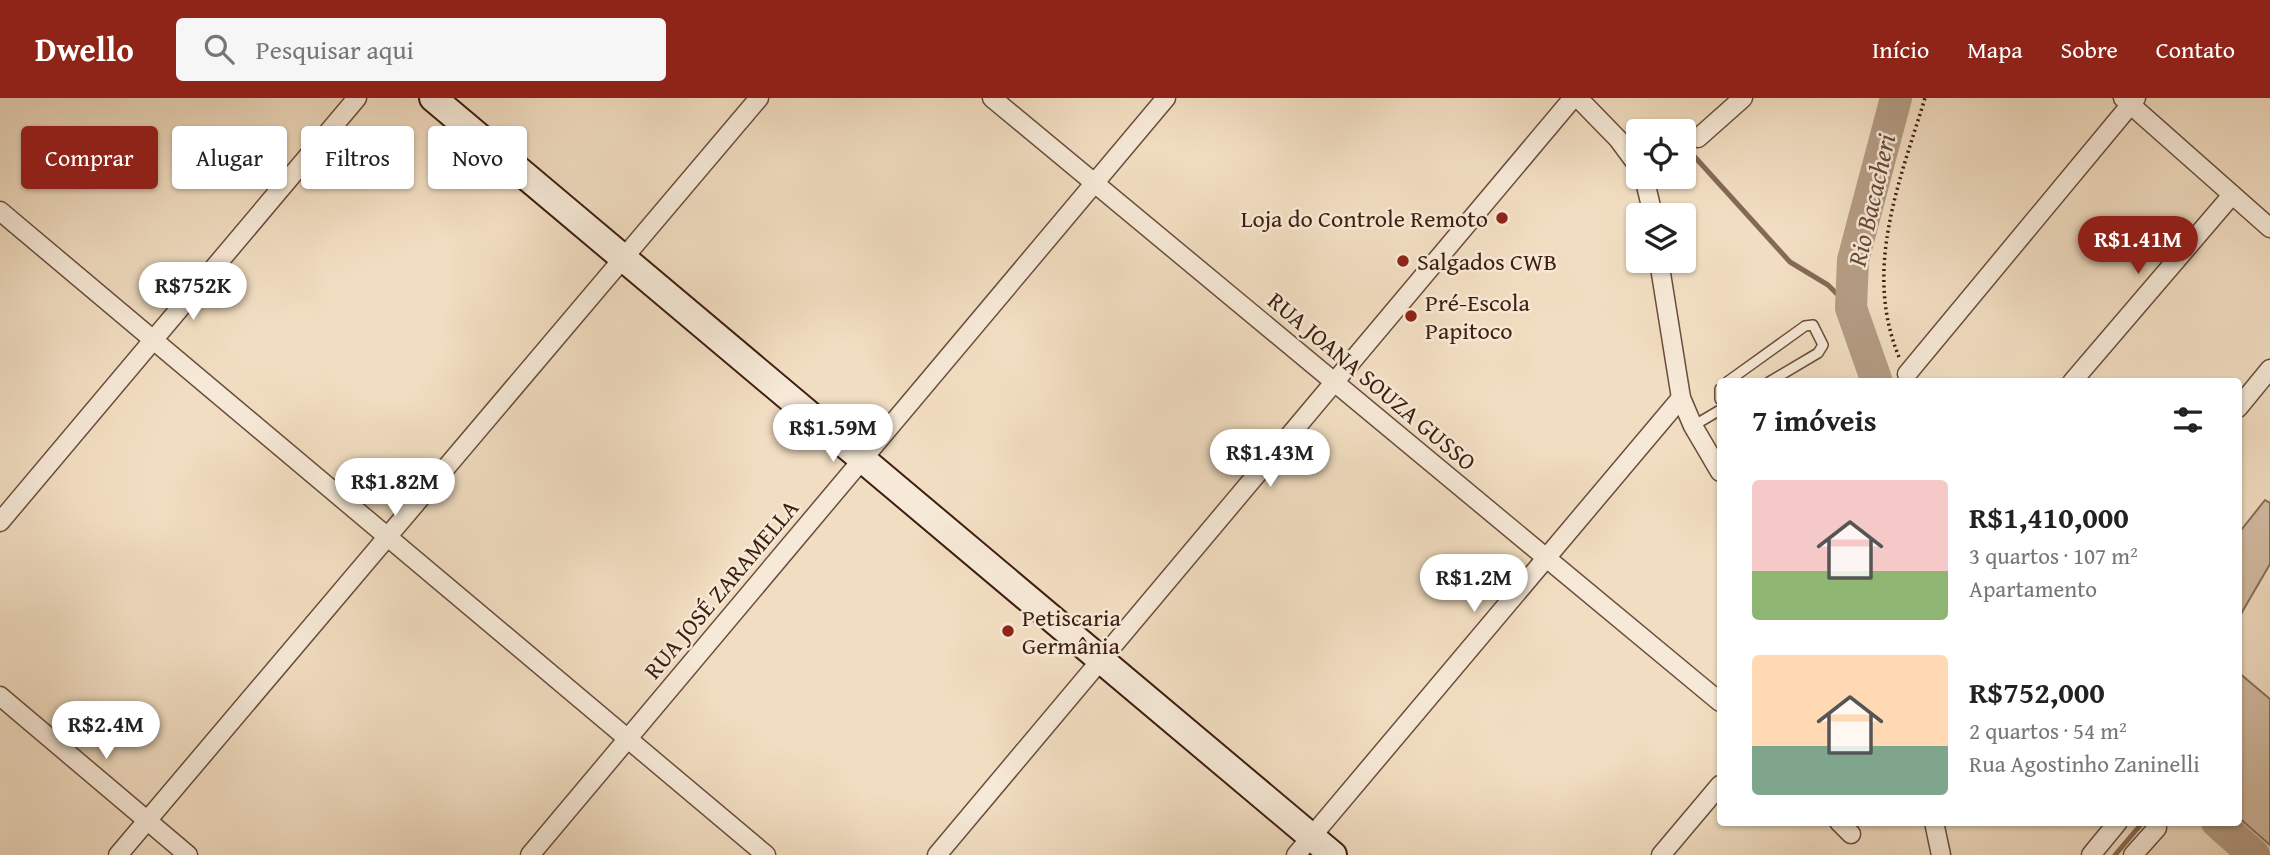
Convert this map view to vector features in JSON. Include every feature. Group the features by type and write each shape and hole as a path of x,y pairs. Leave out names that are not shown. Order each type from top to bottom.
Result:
{"main road":[{"path":"433,98 1101,660 1304,846 1334,855"}],"street":[{"path":"0,522 357,98"},
{"path":"118,855 759,98"},
{"name":"RUA JOANA SOUZA GUSSO","path":"992,98 1717,700"},
{"name":"RUA JOSÉ ZARAMELLA","path":"530,855 1166,98"},
{"path":"937,855 1576,98 1626,150"},
{"path":"1698,138 1743,98"},
{"path":"1907,374 2130,100 2270,228"},
{"path":"2075,378 2232,195"},
{"path":"0,211 766,855"},
{"path":"1661,273 1681,398 1693,426 1717,467"},
{"path":"2242,403 2270,369"},
{"path":"1304,846 1681,398"},
{"path":"0,696 188,855"},
{"path":"1661,855 1717,789"},
{"path":"1935,826 1941,855"},
{"path":"2091,855 2115,826"},
{"path":"2133,855 2157,828"}],"lane":[{"path":"1733,378 1805,326 1813,325 1823,345 1818,354 1776,378"},
{"path":"1693,426 1717,412"}],"path":[{"path":"1907,374 1897,354 1883,301 1886,235 1925,98"}],"shaded area":[{"path":"2265,500 2270,503 2270,564 2242,612 2242,529"},
{"path":"2242,675 2270,699 2270,845 2242,820"}],"waterway":[{"name":"Rio Bacacheri","path":"1876,378 1851,308 1853,260 1896,98"},
{"path":"1696,158 1790,262 1828,285 1851,308"},
{"path":"2115,855 2140,826"},
{"name":"Rio Bacacheri","path":"2221,826 2254,855"}],"place":[{"name":"Loja do Controle Remoto","path":"1502,218"},
{"name":"Salgados CWB","path":"1403,261"},
{"name":"Pré-Escola Papitoco","path":"1411,316"},
{"name":"Petiscaria Germânia","path":"1008,631"}]}
